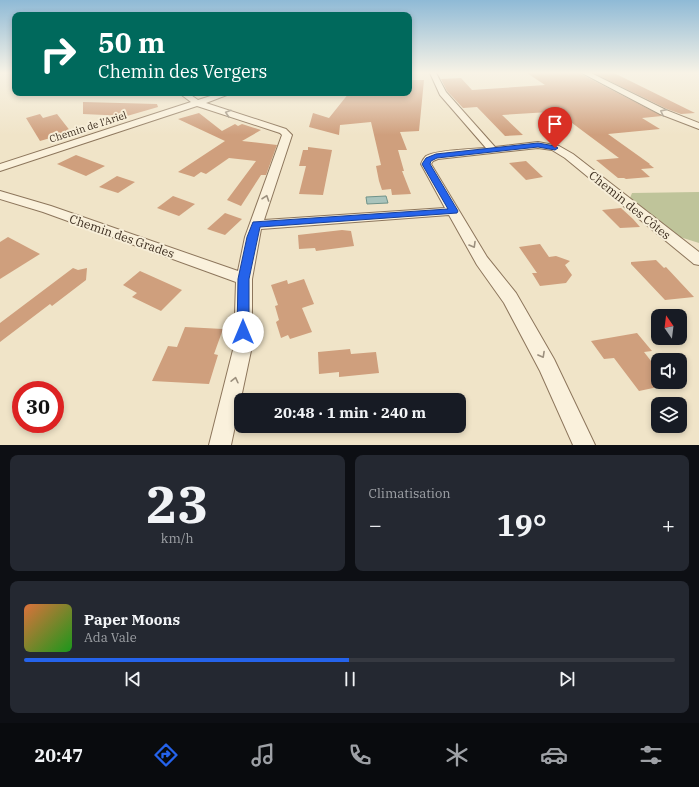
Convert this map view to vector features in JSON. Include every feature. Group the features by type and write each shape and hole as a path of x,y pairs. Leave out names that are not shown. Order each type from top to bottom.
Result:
{"street":[{"path":"444,94 493,150"},
{"path":"628,94 663,112 699,126"},
{"path":"187,96 196,103 283,131 288,135 252,237 244,279 243,346 220,445"},
{"name":"Chemin de l'Ariel","path":"0,168 218,96"},
{"name":"Chemin des Côtes","path":"454,211 426,164 429,159 436,156 538,145 555,148 569,156 699,260"},
{"name":"Chemin des Grades","path":"0,195 55,212 244,279"},
{"path":"256,225 454,211 482,261 510,298 543,358 584,445"}],"green space":[{"path":"699,192 699,243 680,237 630,198 632,193"}],"water":[{"path":"386,196 388,203 367,204 366,197"}],"building":[{"path":"412,94 423,94 419,131 400,132 407,150 398,150 404,171 402,171 411,194 392,195 391,189 382,190 376,166 381,165 371,122 340,125 339,135 309,127 313,113 329,118 347,96 412,96"},
{"path":"450,94 619,94 662,116 642,118 660,129 608,134 654,168 641,169 650,177 626,179 618,178 596,160 619,158 560,114 552,114 549,112 502,115 523,135 505,136 477,107 463,108"},
{"path":"636,94 656,94 695,113 681,114"},
{"path":"83,102 157,104 158,107 127,116 83,114"},
{"path":"199,113 222,131 235,124 238,126 242,124 261,130 242,141 277,145 266,175 261,175 241,206 227,200 256,161 229,158 206,174 201,172 194,177 178,172 225,141 178,119"},
{"path":"40,114 43,118 57,114 71,132 40,141 26,118"},
{"path":"308,147 332,150 323,195 299,194 306,166 299,166 303,150 308,150"},
{"path":"76,155 105,166 86,176 57,164"},
{"path":"526,161 543,177 526,180 509,163"},
{"path":"117,176 135,182 118,193 99,187"},
{"path":"173,196 195,204 179,216 157,208"},
{"path":"621,208 640,227 620,228 602,210"},
{"path":"225,213 242,219 225,235 207,229"},
{"path":"342,230 351,231 354,246 316,251 315,248 299,249 298,235"},
{"path":"8,237 40,254 0,279 0,242"},
{"path":"540,244 549,257 556,256 570,261 565,265 572,275 566,283 540,286 532,273 537,273 519,247"},
{"path":"656,260 664,268 666,267 694,297 665,300 631,264 631,262"},
{"path":"73,268 78,270 87,268 86,280 52,306 50,304 0,342 0,323"},
{"path":"140,271 182,290 161,311 132,297 137,293 123,285"},
{"path":"304,279 314,304 302,308 312,332 290,339 288,335 281,338 276,322 279,320 275,306 278,305 271,285 287,280 288,284"},
{"path":"185,327 223,329 214,354 218,355 209,384 152,381 168,346 177,347"},
{"path":"637,333 652,351 644,352 651,361 651,388 639,391 614,358 604,359 591,341"},
{"path":"350,349 351,354 376,352 379,373 339,377 339,372 319,374 318,352"}],"route":[{"path":"243,332 244,279 252,237 256,225 454,211 426,164 429,159 436,156 538,145 555,148"}]}
